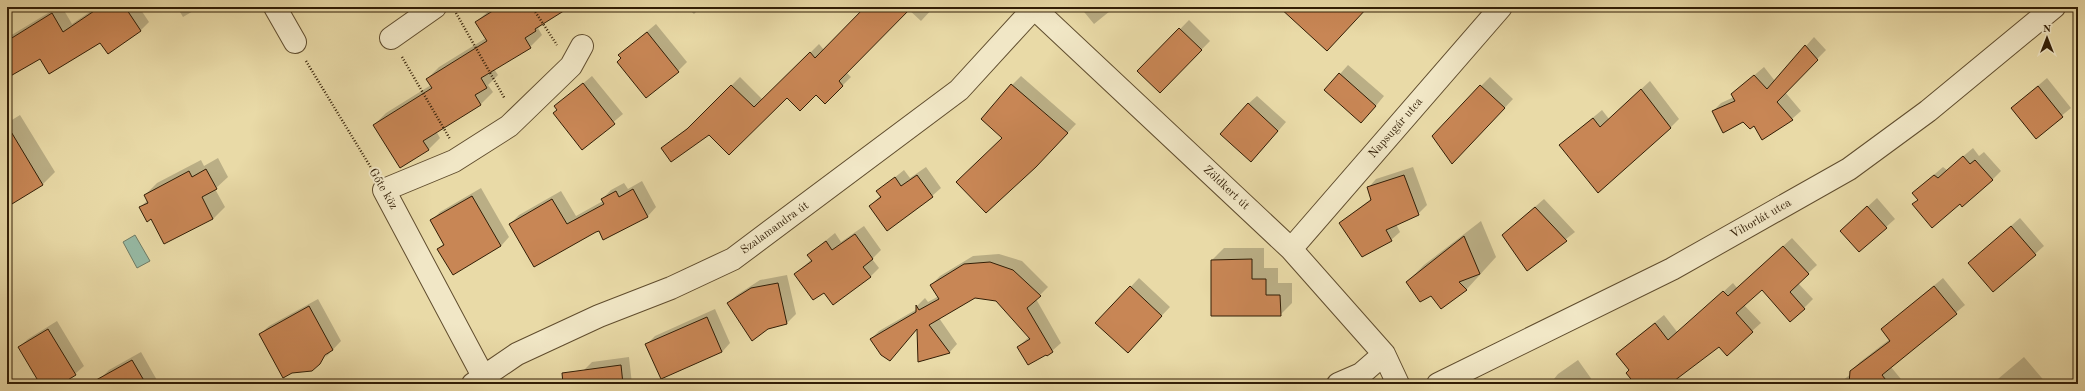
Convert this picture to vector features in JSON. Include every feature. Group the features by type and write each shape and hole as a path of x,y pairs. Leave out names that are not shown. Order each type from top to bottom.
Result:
{"street":[{"path":"275,7 295,42"},
{"path":"391,38 435,7"},
{"name":"Napsugár utca","path":"1290,249 1501,7"},
{"name":"Vihorlát utca","path":"1438,384 1672,269 1849,169 1928,112 2054,7"},
{"name":"Zöldkert út","path":"1035,8 1290,249 1384,354 1398,384"},
{"name":"Szalamandra út","path":"478,380 524,351 599,316 671,288 733,259 959,90 1035,8"},
{"path":"384,190 460,157 509,126 571,66 582,46"},
{"name":"Gőte köz","path":"384,190 478,380"},
{"path":"1338,384 1361,374 1384,354"}],"path":[{"path":"453,7 516,118"},
{"path":"532,7 571,66"},
{"path":"391,38 460,157"},
{"name":"Gőte köz","path":"295,42 384,190"}],"shaded area":[{"path":"135,235 150,261 137,268 123,242"}],"building":[{"path":"100,7 125,7 141,31 108,54 100,43 49,74 40,59 7,78 7,41 52,13 63,32"},
{"path":"499,7 570,7 535,29 536,31 525,38 531,48 481,78 487,88 475,95 481,105 423,141 429,150 400,168 373,125 432,88 426,79 487,41 475,22"},
{"path":"865,7 912,7 839,81 843,86 825,104 816,95 800,111 787,98 729,155 709,135 671,162 661,148 687,129 731,85 754,107 810,52 815,58"},
{"path":"1279,7 1368,7 1327,51"},
{"path":"1179,28 1202,50 1160,93 1137,71"},
{"path":"647,32 679,72 646,98 617,62 621,58 618,55"},
{"path":"1805,45 1818,60 1777,102 1793,120 1762,140 1754,126 1750,129 1743,122 1723,133 1712,111 1735,101 1731,94 1754,75 1767,89"},
{"path":"1339,73 1376,106 1361,123 1324,90"},
{"path":"583,83 615,124 582,150 553,113 557,110 554,106"},
{"path":"1011,84 1068,133 1036,167 986,213 956,182 1002,138 981,119"},
{"path":"1480,85 1505,108 1452,164 1432,136"},
{"path":"2038,86 2063,117 2036,139 2011,108"},
{"path":"1641,89 1671,128 1598,193 1559,145 1593,118 1600,127"},
{"path":"1248,103 1278,131 1251,162 1220,134"},
{"path":"7,125 43,185 7,207"},
{"path":"1963,156 1970,164 1975,160 1993,180 1962,207 1960,204 1932,228 1912,204 1918,200 1912,193 1934,175 1938,178"},
{"path":"206,169 217,189 202,197 213,219 164,244 151,219 147,222 139,207 148,203 144,195 189,171 192,177"},
{"path":"917,175 933,197 887,231 869,206 881,197 876,191 895,177 901,186"},
{"path":"1404,175 1419,215 1386,230 1392,241 1362,257 1339,223 1371,200 1367,187"},
{"path":"633,189 648,217 603,240 599,231 596,232 534,267 509,224 552,199 567,224 604,204 601,199 616,191 619,197"},
{"path":"472,196 501,246 453,275 437,249 444,245 430,220"},
{"path":"1867,206 1887,228 1859,252 1840,231"},
{"path":"1535,207 1567,241 1527,271 1502,235"},
{"path":"2011,226 2036,255 1993,292 1968,263"},
{"path":"855,234 873,259 863,267 871,277 833,305 824,293 813,300 794,274 812,261 807,255 826,241 832,250"},
{"path":"1464,236 1480,274 1459,282 1467,290 1441,309 1431,296 1420,302 1406,282"},
{"path":"1783,246 1809,274 1790,292 1805,309 1790,322 1762,290 1736,313 1753,332 1727,356 1719,347 1670,384 1635,384 1626,373 1629,370 1616,354 1655,323 1668,340 1723,291 1728,296"},
{"path":"1252,259 1252,279 1266,279 1266,295 1280,295 1281,316 1211,316 1211,260"},
{"path":"990,262 1013,270 1041,296 1027,308 1053,352 1028,365 1017,347 1030,339 996,301 975,298 929,325 950,353 918,362 917,329 890,361 881,355 870,339 916,312 916,305 919,310 939,299 930,285 964,264"},
{"path":"778,283 787,324 768,329 752,341 727,303 751,288"},
{"path":"1130,286 1162,316 1128,353 1095,323"},
{"path":"1934,286 1957,314 1882,375 1889,384 1849,384 1850,371 1890,341 1881,329"},
{"path":"309,306 333,350 325,355 320,364 312,371 292,373 283,378 259,334"},
{"path":"707,317 722,352 661,379 645,344"},
{"path":"48,329 76,375 61,384 40,384 18,347"},
{"path":"132,360 146,384 89,384"},
{"path":"621,365 623,384 563,384 562,373"}]}
